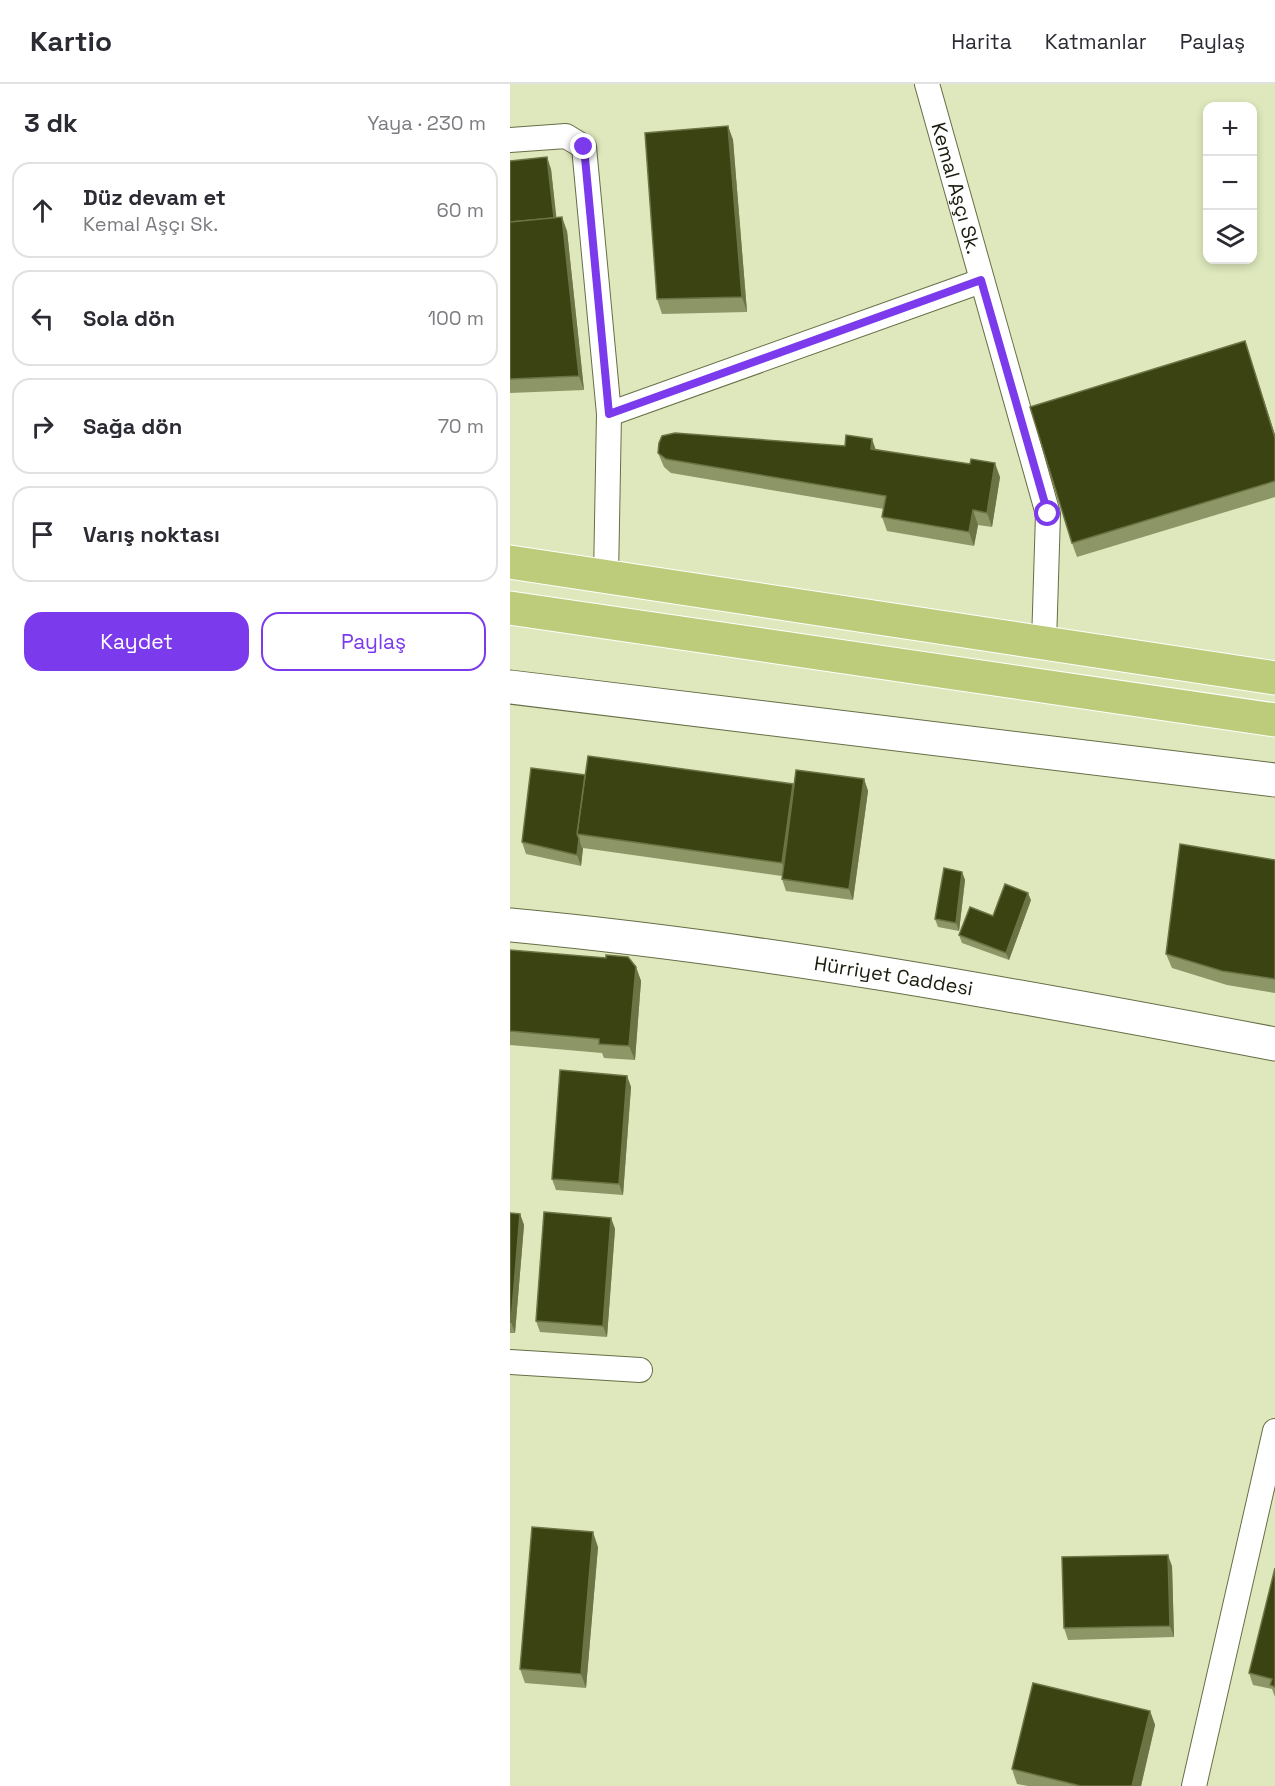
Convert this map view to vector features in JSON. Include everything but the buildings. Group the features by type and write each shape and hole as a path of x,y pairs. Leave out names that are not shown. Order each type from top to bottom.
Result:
{"highway":[{"path":"510,562 1275,678"},
{"path":"510,608 1275,720"}],"main road":[{"path":"510,687 1275,780"},
{"name":"Hürriyet Caddesi","path":"510,925 624,936 1035,999 1275,1044"}],"street":[{"name":"Kemal Aşçı Sk.","path":"927,84 1048,514 1044,643"},
{"path":"510,140 566,136 584,147 609,414 606,577"},
{"path":"609,414 981,280"},
{"path":"510,1362 640,1370"},
{"path":"1194,1786 1275,1431"}],"route":[{"path":"584,147 609,414 981,280 1048,514"}]}
